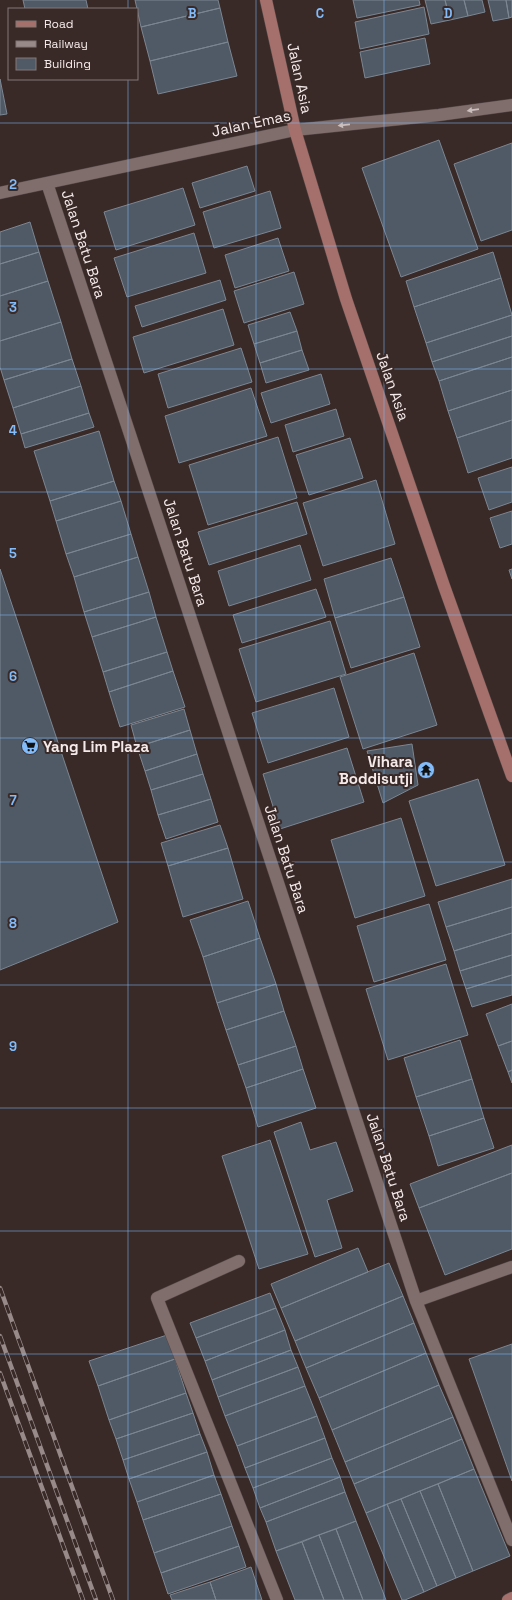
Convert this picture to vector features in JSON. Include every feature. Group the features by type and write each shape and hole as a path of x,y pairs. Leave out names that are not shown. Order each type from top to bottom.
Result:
{"main road":[{"name":"Jalan Asia","path":"266,0 295,130 346,299 444,586 512,776"},
{"path":"508,1600 512,1598"}],"street":[{"name":"Jalan Emas","path":"0,193 295,130 439,115 512,105"},
{"name":"Jalan Batu Bara","path":"47,183 416,1301 512,1540"},
{"path":"239,1261 157,1298 277,1600"},
{"path":"416,1301 512,1267"}],"building":[{"path":"23,0 86,0 88,8 25,8"},
{"path":"135,0 218,0 220,8 141,27"},
{"path":"353,0 419,0 420,5 357,18"},
{"path":"425,0 445,0 450,20 431,24"},
{"path":"445,0 464,0 468,16 450,20"},
{"path":"464,0 482,0 485,12 468,16"},
{"path":"488,0 506,0 509,18 493,21"},
{"path":"506,0 512,0 512,17 509,18"},
{"path":"424,7 429,34 360,49 355,22"},
{"path":"220,8 228,42 150,61 141,27"},
{"path":"425,38 430,64 365,78 360,52"},
{"path":"228,42 237,76 158,94 150,61"},
{"path":"0,79 7,114 0,115"},
{"path":"439,140 478,249 401,277 362,168"},
{"path":"512,143 512,230 481,241 454,164"},
{"path":"247,166 255,191 200,208 192,183"},
{"path":"183,188 195,225 116,250 104,212"},
{"path":"270,191 281,228 214,248 203,212"},
{"path":"30,222 39,252 0,264 0,232"},
{"path":"194,233 206,273 127,297 114,258"},
{"path":"278,238 289,271 235,288 225,255"},
{"path":"39,252 48,281 0,296 0,264"},
{"path":"493,252 501,278 414,307 406,281"},
{"path":"294,272 304,304 244,323 234,291"},
{"path":"501,278 512,315 426,343 414,307"},
{"path":"220,280 226,300 142,327 135,306"},
{"path":"48,281 61,322 0,341 0,296"},
{"path":"223,309 234,345 144,373 133,337"},
{"path":"290,312 297,331 254,344 248,325"},
{"path":"512,315 512,336 432,362 426,343"},
{"path":"61,322 72,359 4,380 0,367 0,341"},
{"path":"297,331 302,350 260,363 254,344"},
{"path":"512,336 512,357 439,381 432,362"},
{"path":"241,348 252,382 168,408 158,374"},
{"path":"302,350 309,370 266,383 260,363"},
{"path":"512,357 512,390 448,411 439,381"},
{"path":"72,359 81,386 13,408 4,380"},
{"path":"321,374 330,404 271,423 261,393"},
{"path":"81,386 89,413 21,434 13,408"},
{"path":"251,388 267,436 179,463 165,416"},
{"path":"512,390 512,420 457,438 448,411"},
{"path":"336,409 344,436 293,452 285,425"},
{"path":"89,413 94,427 25,448 21,434"},
{"path":"512,420 512,458 468,473 457,438"},
{"path":"99,431 114,481 50,501 34,451"},
{"path":"278,437 297,498 208,525 189,465"},
{"path":"350,438 363,478 309,495 296,455"},
{"path":"512,467 512,502 489,510 478,478"},
{"path":"376,480 395,544 323,566 303,503"},
{"path":"114,481 121,501 56,521 50,501"},
{"path":"121,501 131,534 66,554 56,521"},
{"path":"297,502 307,534 209,565 198,532"},
{"path":"512,511 512,544 500,548 490,518"},
{"path":"131,534 138,557 74,577 66,554"},
{"path":"300,545 311,580 229,606 218,571"},
{"path":"138,557 149,592 84,612 74,577"},
{"path":"391,558 404,597 335,618 324,579"},
{"name":"Yang Lim Plaza","path":"0,569 118,922 0,970"},
{"path":"512,569 512,579 509,570"},
{"path":"316,589 326,617 242,643 233,615"},
{"path":"149,592 156,617 92,637 84,612"},
{"path":"404,597 420,647 351,668 335,618"},
{"path":"156,617 167,652 103,672 92,637"},
{"path":"330,621 346,674 256,702 239,649"},
{"path":"167,652 173,671 109,692 103,672"},
{"path":"414,653 437,725 363,749 340,677"},
{"path":"173,671 185,707 120,727 109,692"},
{"path":"334,688 349,737 268,763 252,713"},
{"path":"184,709 190,730 137,747 131,725"},
{"path":"190,730 197,754 145,771 137,747"},
{"path":"412,744 418,785 383,803 367,751"},
{"path":"347,748 364,802 280,829 263,774"},
{"path":"197,754 203,774 151,790 145,771"},
{"path":"203,774 211,799 158,815 151,790"},
{"path":"478,779 505,865 436,886 409,801"},
{"path":"211,799 218,822 166,839 158,815"},
{"path":"401,818 425,896 355,918 331,840"},
{"path":"220,825 228,848 168,866 161,843"},
{"path":"228,848 243,899 183,917 168,866"},
{"path":"512,879 512,907 446,927 438,902"},
{"path":"248,901 260,938 203,957 190,920"},
{"path":"429,904 446,960 374,982 357,926"},
{"path":"512,907 512,933 454,951 446,927"},
{"path":"512,933 512,955 460,971 454,951"},
{"path":"260,938 276,984 217,1003 203,957"},
{"path":"512,955 512,975 466,989 460,971"},
{"path":"446,964 468,1035 388,1060 366,989"},
{"path":"512,975 512,995 472,1007 466,989"},
{"path":"276,984 284,1011 226,1030 217,1003"},
{"path":"512,1004 512,1041 498,1046 486,1014"},
{"path":"284,1011 296,1046 238,1065 226,1030"},
{"path":"460,1040 472,1079 416,1097 404,1058"},
{"path":"512,1041 512,1070 508,1072 498,1046"},
{"path":"296,1046 303,1069 246,1088 238,1065"},
{"path":"303,1069 316,1108 258,1127 246,1088"},
{"path":"512,1070 512,1083 508,1072"},
{"path":"472,1079 484,1118 429,1136 416,1097"},
{"path":"484,1118 494,1148 438,1166 429,1136"},
{"path":"301,1122 310,1150 336,1142 353,1191 327,1200 342,1248 315,1257 274,1132"},
{"path":"270,1140 308,1254 259,1269 222,1156"},
{"path":"512,1145 512,1173 419,1208 410,1184"},
{"path":"512,1173 512,1249 445,1275 419,1208"},
{"path":"358,1248 368,1272 281,1308 271,1284"},
{"path":"389,1263 403,1296 295,1341 281,1308"},
{"path":"270,1293 276,1308 196,1338 190,1323"},
{"path":"403,1296 414,1323 306,1368 295,1341"},
{"path":"276,1308 285,1330 205,1361 196,1338"},
{"path":"414,1323 426,1353 319,1398 306,1368"},
{"path":"285,1330 291,1350 212,1380 205,1361"},
{"path":"167,1335 175,1359 98,1386 89,1361"},
{"path":"512,1344 512,1481 469,1359"},
{"path":"291,1350 298,1367 218,1397 212,1380"},
{"path":"426,1353 439,1385 332,1430 319,1398"},
{"path":"175,1359 186,1393 109,1420 98,1386"},
{"path":"298,1367 305,1386 225,1416 218,1397"},
{"path":"439,1385 453,1417 345,1462 332,1430"},
{"path":"305,1386 317,1416 237,1446 225,1416"},
{"path":"186,1393 193,1413 116,1439 109,1420"},
{"path":"193,1413 200,1434 123,1460 116,1439"},
{"path":"317,1416 325,1438 245,1468 237,1446"},
{"path":"453,1417 462,1439 354,1484 345,1462"},
{"path":"200,1434 207,1452 129,1479 123,1460"},
{"path":"325,1438 332,1458 253,1488 245,1468"},
{"path":"462,1439 474,1469 366,1513 354,1484"},
{"path":"207,1452 214,1475 137,1502 129,1479"},
{"path":"332,1458 340,1477 260,1508 253,1488"},
{"path":"474,1469 510,1556 473,1571 438,1484"},
{"path":"214,1475 221,1494 143,1520 137,1502"},
{"path":"340,1477 345,1492 266,1522 260,1508"},
{"path":"438,1484 473,1571 456,1578 420,1491"},
{"path":"420,1491 456,1578 437,1586 401,1499"},
{"path":"345,1492 356,1521 276,1551 266,1522"},
{"path":"221,1494 232,1526 154,1553 143,1520"},
{"path":"401,1499 437,1586 424,1592 387,1504"},
{"path":"387,1504 424,1592 405,1600 402,1600 366,1513"},
{"path":"356,1521 386,1600 363,1600 336,1529"},
{"path":"232,1526 239,1546 161,1573 154,1553"},
{"path":"336,1529 363,1600 344,1600 319,1535"},
{"path":"319,1535 344,1600 324,1600 302,1542"},
{"path":"302,1542 324,1600 295,1600 276,1551"},
{"path":"239,1546 246,1567 168,1594 161,1573"},
{"path":"251,1567 262,1600 216,1600 210,1582"},
{"path":"210,1582 216,1600 172,1600 170,1595"}],"railway":[{"path":"0,1288 113,1600"},
{"path":"0,1336 96,1600"},
{"path":"0,1373 83,1600"}],"place":[{"name":"Yang Lim Plaza","path":"30,746"},
{"name":"Vihara Boddisutji","path":"426,770"}]}
